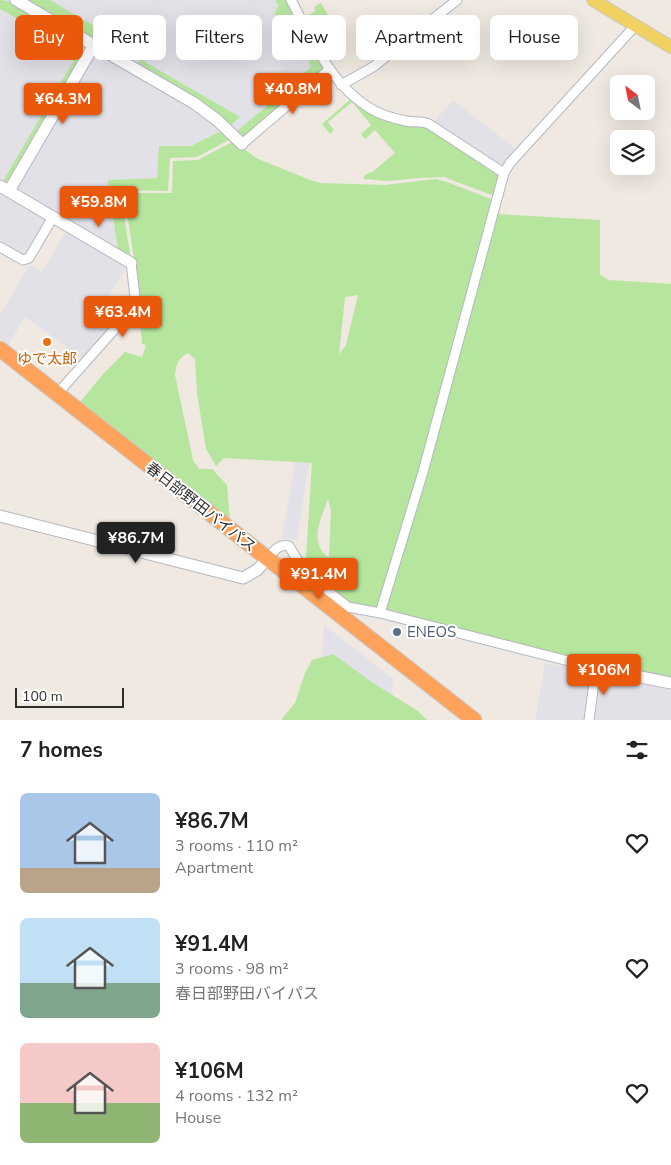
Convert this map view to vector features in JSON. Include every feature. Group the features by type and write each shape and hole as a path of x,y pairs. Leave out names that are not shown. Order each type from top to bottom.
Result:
{"highway":[{"name":"春日部野田バイパス","path":"0,349 58,394 458,720"},
{"name":"春日部野田バイパス","path":"0,361 474,720"}],"main road":[{"path":"593,0 671,47"}],"street":[{"path":"16,0 93,44"},
{"path":"291,0 341,85 373,110 408,122 421,120 429,124 504,173"},
{"path":"341,85 372,67 457,0"},
{"path":"380,613 423,472 504,173 510,163 562,104 635,26"},
{"path":"58,394 136,305 132,263 4,189 93,47"},
{"path":"120,60 200,107 242,144 330,69"},
{"path":"0,247 26,260 53,217"},
{"path":"0,516 243,578 252,574 275,549 285,545 289,546 305,573 348,607 380,613 596,668 671,683"},
{"path":"589,720 596,668"}],"shaded area":[{"path":"0,0 8,0 34,15 15,15 15,60 73,60 5,182 0,180"},
{"path":"26,0 287,0 295,15 272,15 272,60 320,60 324,67 245,137 122,60 166,60 166,15 93,15 93,42 83,36 83,15 50,15"},
{"path":"92,55 93,60 111,60 179,99 223,130 191,146 159,146 157,178 108,180 118,251 19,192 18,185"},
{"path":"453,100 517,150 502,170 432,124"},
{"path":"0,191 47,218 25,257 0,243"},
{"path":"67,230 127,266 109,296 128,308 83,359 25,317 8,345 0,338 0,315 29,265 42,272"},
{"path":"295,462 309,463 297,540 282,538"},
{"path":"324,625 393,679 389,720 320,720"},
{"path":"545,663 590,672 592,676 586,720 535,720"},
{"path":"602,675 671,687 671,720 592,720 598,678"}],"green space":[{"path":"0,0 12,2 35,15 15,15 15,17 0,9"},
{"path":"26,0 50,0 75,15 52,15"},
{"path":"276,0 287,0 295,15 274,14 279,5 275,2"},
{"path":"321,3 328,15 310,15 316,11 314,7"},
{"path":"83,20 93,25 93,39 83,33"},
{"path":"83,43 86,51 83,56"},
{"path":"74,60 81,60 12,180 3,181"},
{"path":"140,60 142,60 240,117 230,126 137,65"},
{"path":"310,60 320,60 324,67 323,71 245,137 242,137 237,132 238,130 269,104 281,84 288,87 290,83 292,84 311,67"},
{"path":"353,97 373,112 419,123 501,173 494,196 444,177 387,181 364,179 364,176 371,173 395,153 375,130 365,139 361,134 371,125 352,102 328,122 334,130 330,134 322,124"},
{"path":"223,130 229,136 229,140 197,157 170,158 168,191 120,190 130,254 127,255 118,251 108,180 157,178 159,146 191,146"},
{"path":"234,141 256,158 321,183 385,185 436,179 491,199 494,201 497,214 600,220 600,275 609,280 671,284 671,678 594,663 349,603 328,587 328,582 313,571 306,556 312,463 224,458 216,466 206,449 197,393 195,359 188,353 178,362 175,375 193,460 199,469 212,469 227,485 230,521 80,402 104,373 125,352 142,357 146,345 142,344 135,265 124,193 172,193 173,161 198,160","holes":["358,295 346,345 339,354 345,297","328,499 331,510 329,558 319,546 318,538 320,522"]},
{"path":"333,654 373,683 418,711 427,720 281,720 295,703 305,673 312,660"}],"place":[{"name":"ゆで太郎","path":"47,342"},
{"name":"ENEOS","path":"397,632"}]}
